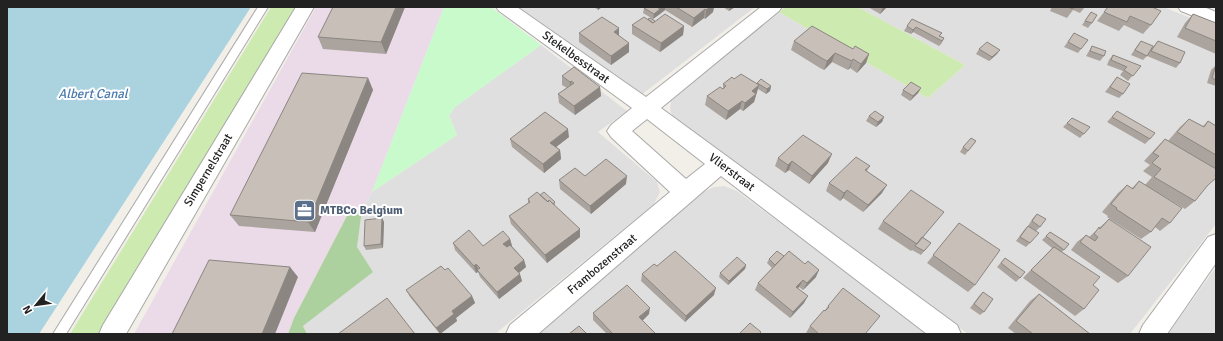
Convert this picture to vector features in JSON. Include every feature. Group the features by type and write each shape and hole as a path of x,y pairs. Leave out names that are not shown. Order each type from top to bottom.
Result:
{"street":[{"name":"Simpernelstraat","path":"112,334 305,7"},
{"name":"Stekelbesstraat","path":"505,7 646,108"},
{"path":"686,193 618,131 773,7"},
{"path":"1187,7 1216,19"},
{"name":"Vlierstraat","path":"646,108 948,334"},
{"name":"Frambozenstraat","path":"519,334 721,163"},
{"path":"1152,334 1216,244"}],"lane":[{"path":"59,334 263,7"}],"shaded area":[{"path":"316,7 444,7 372,192 362,210 350,210 294,318 288,334 134,334"},
{"path":"514,7 755,7 640,96"},
{"path":"858,7 1163,7 1216,28 1216,224 1130,334 968,334 673,118 670,109 671,101 779,12 928,98 965,65"},
{"path":"541,45 627,111 598,132 657,182 660,192 654,204 495,334 307,334 303,326 372,272 357,247 362,210 372,192 457,135 449,116 455,107"},
{"path":"724,186 737,191 931,334 537,334 699,194 714,187"},
{"path":"1216,267 1216,334 1168,334"}],"green space":[{"path":"271,7 296,7 104,334 70,334"},
{"path":"444,7 491,7 541,45 455,107 449,116 457,135 372,192"},
{"path":"785,7 858,7 965,65 928,98 779,12"},
{"path":"350,210 362,210 357,247 373,272 303,326 307,334 288,334 294,318"}],"water":[{"name":"Albert Canal","path":"7,7 251,7 39,334 7,334"}],"building":[{"path":"333,7 396,7 381,42 318,37"},
{"path":"657,7 660,9 654,14 644,8"},
{"path":"676,7 710,7 694,18"},
{"path":"1108,7 1152,7 1161,11 1151,25 1130,16 1127,22 1104,12"},
{"path":"1091,12 1097,15 1092,23 1085,21"},
{"path":"665,14 684,26 661,43 632,25 644,17 653,23"},
{"path":"1193,14 1216,23 1216,41 1185,28"},
{"path":"602,17 619,28 614,32 629,43 611,56 579,33"},
{"path":"650,18 655,21 653,23 648,19"},
{"path":"912,19 942,33 939,36 944,38 942,41 916,27 913,30 907,26"},
{"path":"812,26 853,49 855,46 869,54 861,64 853,59 852,61 835,53 827,61 794,41"},
{"path":"1074,33 1088,40 1081,49 1068,42"},
{"path":"1141,41 1153,46 1147,56 1135,50"},
{"path":"1158,41 1185,52 1180,63 1151,51"},
{"path":"987,42 1000,50 992,57 979,49"},
{"path":"1092,46 1106,51 1104,56 1090,51"},
{"path":"1113,55 1141,66 1133,76 1124,70 1127,67 1111,60"},
{"path":"1216,65 1216,80 1212,78"},
{"path":"574,67 600,87 574,106 558,94 574,83 562,76"},
{"path":"302,73 368,78 308,222 230,215"},
{"path":"741,74 759,85 752,91 756,94 745,103 742,101 728,111 707,96 720,87 723,89 726,86 723,84 732,77 734,79"},
{"path":"1117,77 1130,84 1123,94 1110,87"},
{"path":"761,79 771,86 767,89 757,83"},
{"path":"911,82 921,88 913,96 903,90"},
{"path":"875,111 884,117 878,122 869,116"},
{"path":"1117,111 1155,133 1150,139 1112,117"},
{"path":"545,112 568,129 550,143 560,150 543,164 510,139"},
{"path":"1072,118 1090,127 1084,134 1067,123"},
{"path":"1189,119 1204,127 1208,121 1216,126 1216,155 1177,132"},
{"path":"803,135 832,154 812,176 792,161 788,165 778,158"},
{"path":"971,138 976,141 968,151 963,147"},
{"path":"1165,139 1216,169 1216,178 1195,201 1154,177 1161,169 1152,163 1159,156 1153,153"},
{"path":"856,157 870,166 865,170 887,185 868,205 847,190 844,193 829,183"},
{"path":"606,159 627,176 590,206 559,180 575,168 585,176"},
{"path":"1139,181 1182,208 1170,223 1162,218 1151,232 1116,209 1117,208 1111,204 1127,185 1133,189"},
{"path":"911,190 944,212 917,244 883,221"},
{"path":"537,192 548,202 549,200 580,229 545,255 509,216 530,202 528,199"},
{"path":"544,192 555,202 553,204 549,200 548,202 540,195"},
{"path":"1037,214 1046,219 1040,227 1032,221"},
{"path":"382,218 381,244 364,246 365,220"},
{"path":"1109,219 1151,247 1128,276 1080,242 1086,235 1095,241 1098,237 1094,234 1099,227 1100,229"},
{"path":"959,223 1000,250 975,285 933,255"},
{"path":"1028,226 1039,233 1030,243 1020,237"},
{"path":"469,230 483,246 503,231 510,239 503,244 507,247 510,245 524,260 514,268 520,274 497,292 477,270 480,268 476,264 474,266 453,243"},
{"path":"1050,232 1069,244 1064,250 1046,236"},
{"path":"922,237 931,243 924,251 915,246"},
{"path":"1054,247 1100,277 1093,285 1099,290 1084,309 1031,270"},
{"path":"675,251 716,288 686,316 642,274 654,264 657,266"},
{"path":"777,251 784,256 775,265 769,259"},
{"path":"789,251 805,264 808,261 819,270 807,283 803,280 796,287 808,296 793,312 758,283"},
{"path":"737,257 746,265 729,281 720,273"},
{"path":"1005,258 1025,272 1020,278 1001,263"},
{"path":"209,260 290,267 262,334 172,334"},
{"path":"441,266 445,270 448,268 472,296 452,311 454,314 436,328 406,290"},
{"path":"627,285 650,308 639,317 656,334 613,334 593,313"},
{"path":"843,288 880,316 865,334 819,334 810,326 824,310 825,311 829,307 828,306"},
{"path":"983,292 993,299 984,312 974,304"},
{"path":"1039,294 1090,334 1033,334 1016,321"},
{"path":"387,298 415,334 338,334"},
{"path":"750,323 761,332 759,334 739,334"},
{"path":"579,326 587,334 569,334"}],"place":[{"name":"MTBCo Belgium","path":"304,210"}]}
